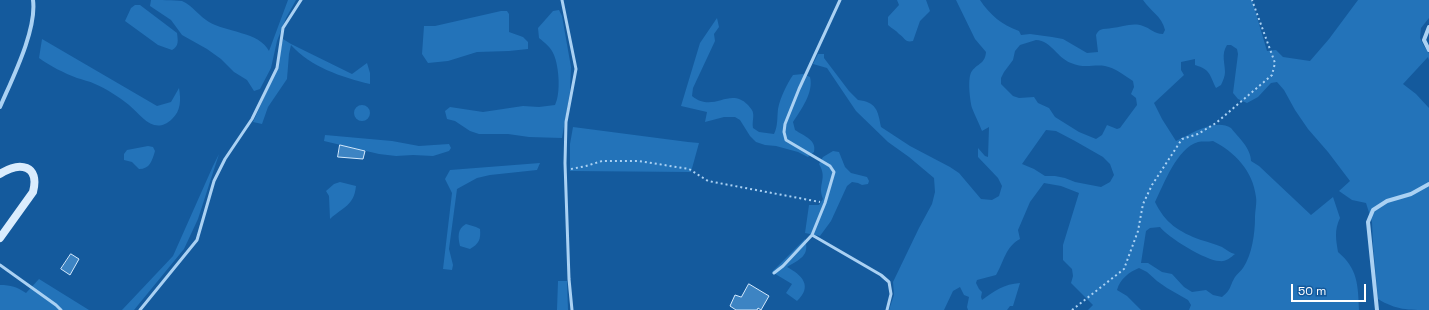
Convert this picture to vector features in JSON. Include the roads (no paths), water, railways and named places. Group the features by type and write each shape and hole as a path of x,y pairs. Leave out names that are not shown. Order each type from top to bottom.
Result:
{"main road":[{"path":"0,174 9,168 20,166 26,168 31,171 35,186 33,192 0,238"}],"street":[{"path":"0,107 28,38 34,6 33,0"},
{"path":"1429,27 1424,40 1429,50"},
{"path":"1377,310 1368,222 1373,210 1387,201 1411,194 1429,184"}],"lane":[{"path":"140,310 197,240 214,181 225,159 252,119 277,68 283,28 301,0"},
{"path":"562,0 576,69 566,122 569,279 572,310"},
{"path":"774,273 783,266 812,235 825,203 834,172 830,166 786,140 784,132 785,124 799,89 840,0"},
{"path":"812,235 881,275 889,282 891,294 887,310"},
{"path":"0,265 61,310"}]}
